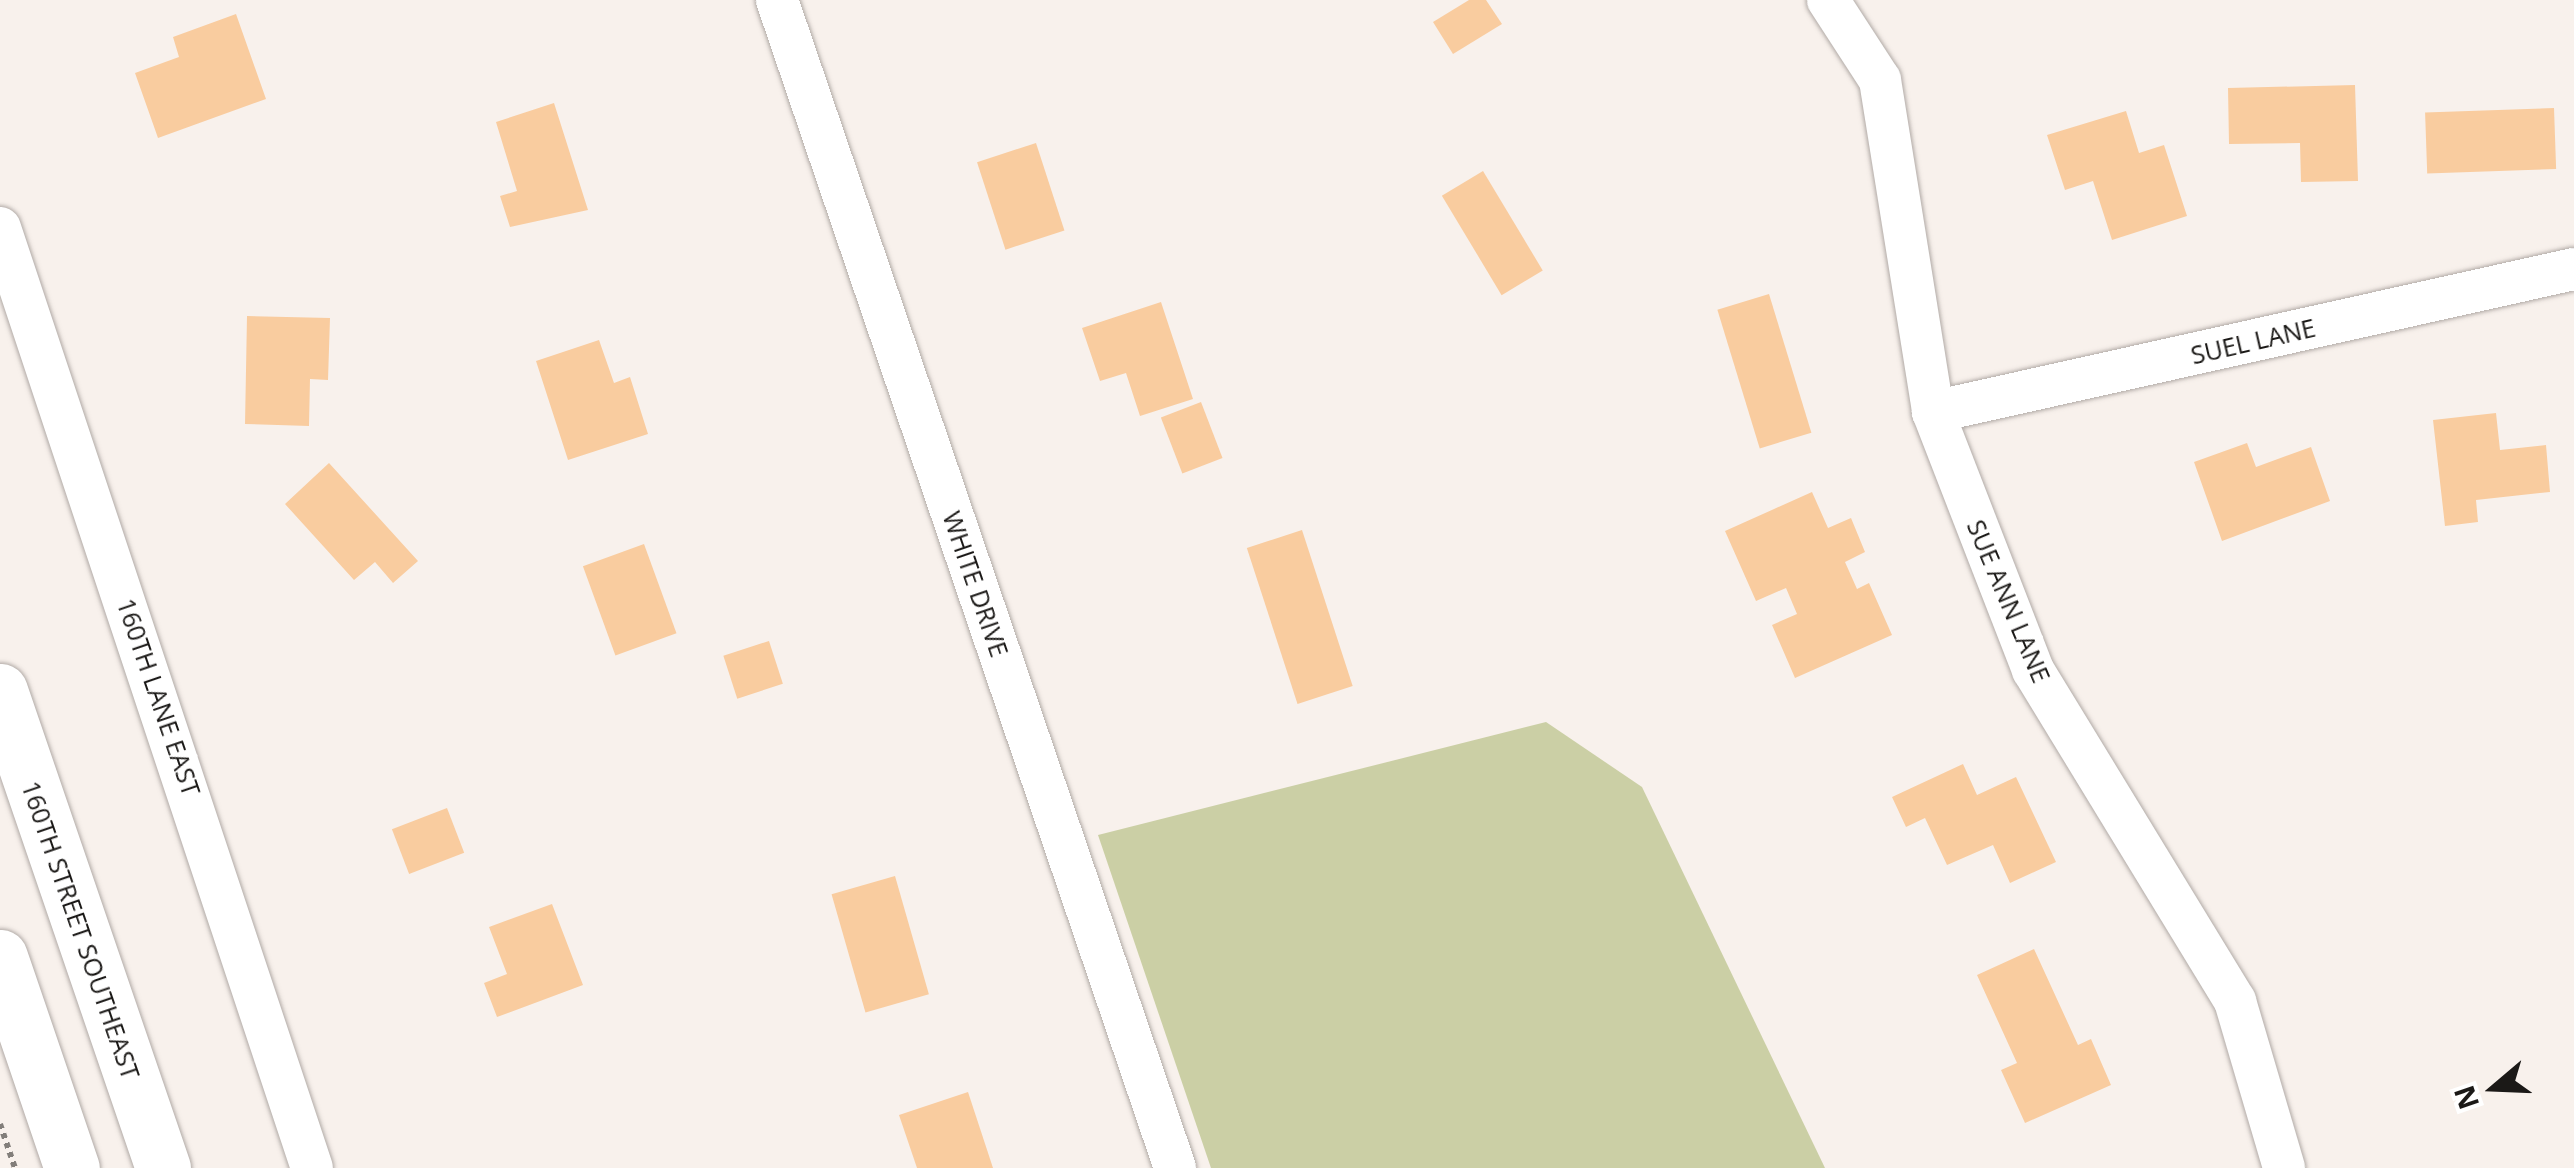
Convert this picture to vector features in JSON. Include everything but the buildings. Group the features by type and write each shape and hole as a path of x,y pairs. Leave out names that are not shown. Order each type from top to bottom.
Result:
{"street":[{"name":"WHITE DRIVE","path":"777,0 1175,1168"},
{"name":"SUE ANN LANE","path":"1828,0 1880,80 1933,412 2033,670 2235,1001 2284,1168"},
{"name":"160TH LANE EAST","path":"0,228 312,1168"},
{"name":"SUEL LANE","path":"1933,412 2574,269"},
{"name":"160TH STREET SOUTHEAST","path":"0,691 163,1168"},
{"path":"0,957 72,1168"}],"path":[{"path":"0,1124 15,1168"}],"green space":[{"path":"1546,722 1642,787 1825,1168 1211,1168 1098,835"}]}
